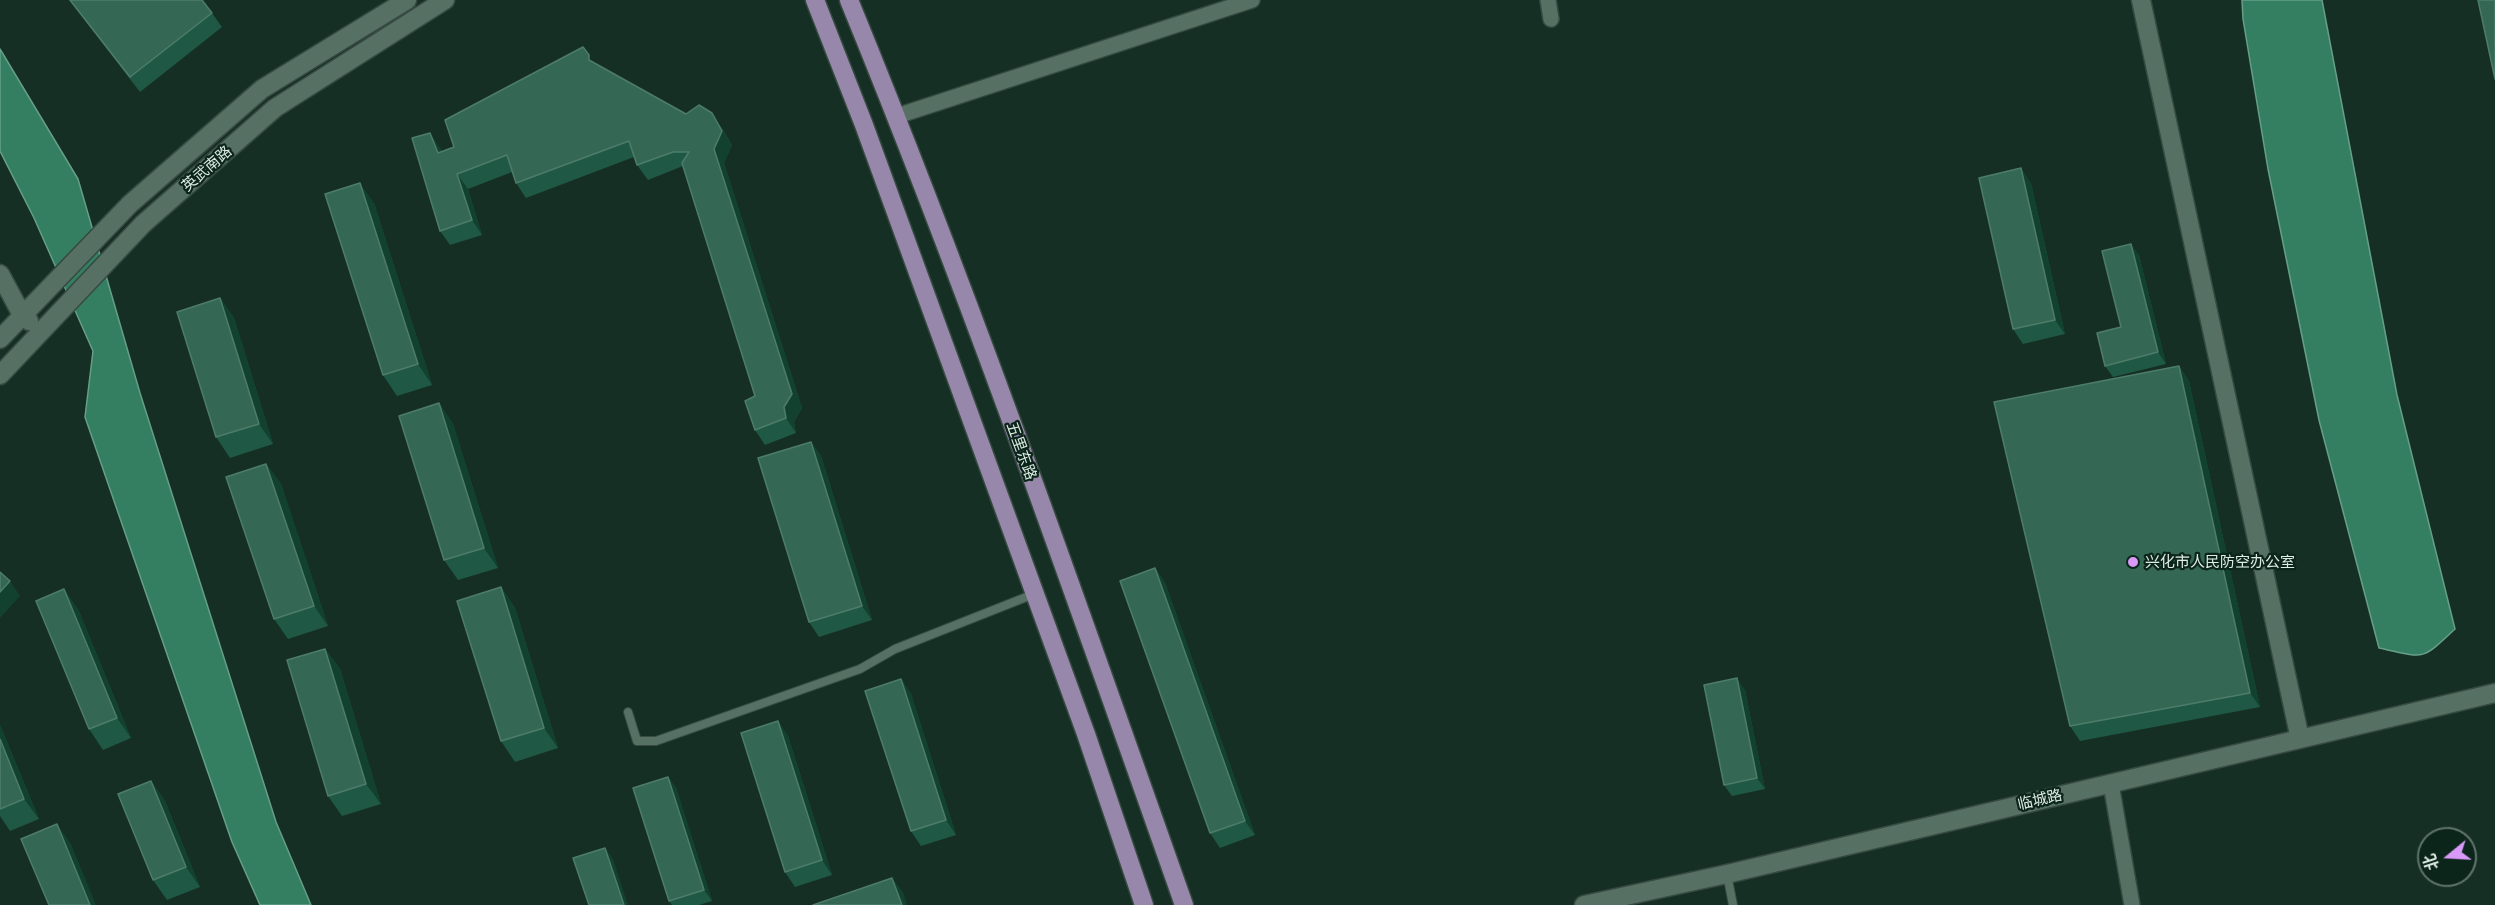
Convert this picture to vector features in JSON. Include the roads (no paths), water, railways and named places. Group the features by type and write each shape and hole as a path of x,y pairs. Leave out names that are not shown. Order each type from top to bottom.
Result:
{"main road":[{"path":"815,0 864,125 1144,905"},
{"name":"五里东路","path":"849,0 897,116 1072,586 1184,905"}],"street":[{"name":"英武南路","path":"0,339 130,204 262,89 407,0"},
{"name":"英武南路","path":"0,375 143,224 275,108 445,0"},
{"path":"897,116 1252,0"},
{"path":"1548,0 1551,19"},
{"path":"2141,0 2300,739"},
{"path":"0,274 22,315 40,332"},
{"name":"临城路","path":"1584,905 1727,874 2495,693"},
{"path":"2111,784 2132,905"}],"lane":[{"path":"628,712 637,741 656,741 861,669 895,649 1034,594"},
{"path":"1727,874 1733,905"}],"place":[{"name":"兴化市人民防空办公室","path":"2133,562"}]}
